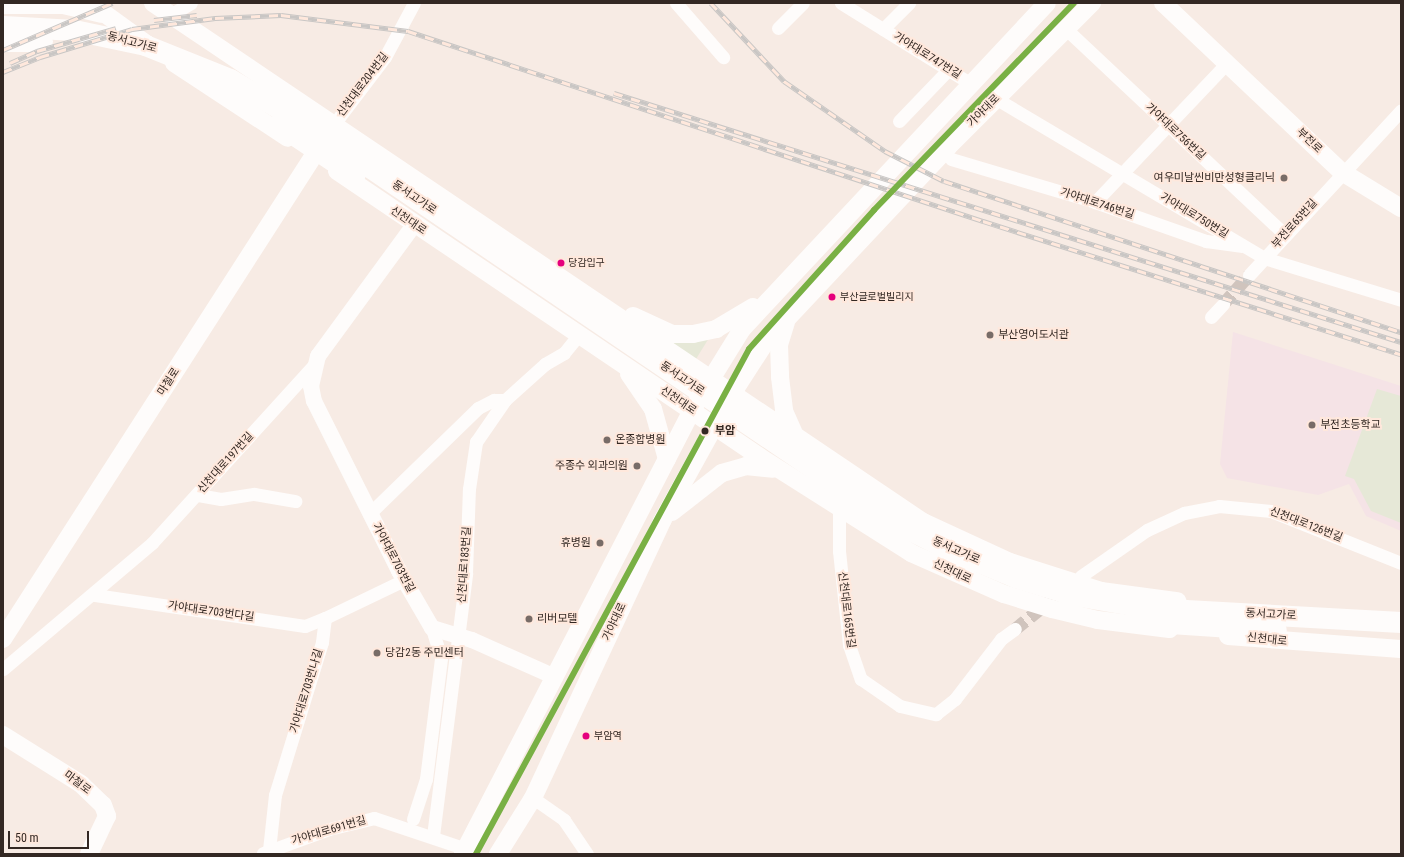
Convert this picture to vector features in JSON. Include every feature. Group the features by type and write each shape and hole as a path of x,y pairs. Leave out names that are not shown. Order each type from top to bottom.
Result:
{"highway":[{"name":"동서고가로","path":"3,26 74,30 145,45 230,79 315,130 838,485 896,523 948,550 1015,576 1074,595 1150,608 1401,622"},
{"name":"동서고가로","path":"3,41 64,43 138,57 240,101 831,497 938,560 1006,588 1076,609 1139,620 1193,626 1401,636"}],"main road":[{"name":"신천대로","path":"90,3 578,336 715,425 781,471 906,550 961,577 1052,609 1098,620 1277,642 1401,649"},
{"path":"153,3 879,494 946,534 1010,562 1101,591 1200,604 1401,614"},
{"name":"가야대로","path":"498,854 533,798 662,521 732,394 767,340 792,311 1092,3"},
{"name":"부전로","path":"1163,3 1342,172 1401,208"},
{"path":"3,6 63,4 106,15"},
{"path":"465,851 692,410 742,329 778,291 882,164 918,128 966,88 1043,4"},
{"path":"796,438 784,411 779,344 792,311 882,231 951,159 1028,68"},
{"name":"마철로","path":"3,639 334,124"},
{"path":"576,289 672,334 716,329 778,291"},
{"path":"606,353 638,381 653,409 667,459"},
{"path":"662,521 703,486 727,471 760,465 781,471"},
{"name":"마철로","path":"3,735 80,784 103,805 107,816 89,854"},
{"path":"503,854 533,798"}],"street":[{"path":"170,15 191,3"},
{"name":"신천대로204번길","path":"334,124 385,58 414,3"},
{"path":"676,3 723,57"},
{"path":"778,28 803,3"},
{"name":"가야대로747번길","path":"841,3 948,70 966,88"},
{"name":"가야대로747번길","path":"883,29 909,3"},
{"name":"가야대로756번길","path":"1066,29 1285,235"},
{"path":"1095,202 1167,124 1227,63"},
{"path":"899,121 948,70"},
{"name":"가야대로750번길","path":"1000,101 1264,258 1401,300"},
{"name":"부전로65번길","path":"1249,275 1342,172 1401,110"},
{"name":"가야대로746번길","path":"951,159 1095,202 1206,241 1244,246"},
{"name":"신천대로197번길","path":"3,669 95,595 152,544 198,495 314,365 327,340 414,225"},
{"path":"1211,317 1223,304"},
{"name":"신천대로183번길","path":"433,836 458,636 476,442 505,400 545,364 564,353 578,336"},
{"name":"가야대로703번길","path":"314,365 312,386 320,419 404,580 432,628"},
{"path":"369,514 478,408 494,400 505,400"},
{"path":"198,495 221,499 254,494 295,501"},
{"name":"신천대로126번길","path":"1081,576 1147,530 1184,513 1219,506 1271,511 1401,563"},
{"name":"신천대로165번길","path":"839,507 839,551 849,645 861,679 900,706 936,714 955,699 1001,639 1015,629"},
{"path":"325,618 404,580"},
{"name":"가야대로703번다길","path":"95,595 305,626 325,618"},
{"name":"가야대로703번나길","path":"265,852 275,795 322,642 325,618"},
{"path":"432,628 458,636 555,677"},
{"path":"413,819 426,779 434,702 441,658 432,628"},
{"path":"533,798 564,820 587,854"},
{"name":"가야대로691번길","path":"265,852 374,818 433,836 465,851"}],"shaded area":[{"name":"부전초등학교","path":"1233,332 1401,386 1401,531 1366,516 1349,484 1318,495 1227,478 1220,464"}],"green space":[{"path":"709,338 696,359 664,341"},
{"path":"1377,389 1401,396 1401,523 1371,511 1354,479 1345,476"}],"tunnel":[{"path":"1223,304 1249,275"},
{"path":"1015,629 1066,588"}],"railway":[{"path":"3,50 112,3"},
{"path":"711,3 784,81 885,151 944,181 1401,332"},
{"path":"154,20 197,15"},
{"path":"3,72 40,57 132,29 215,18 281,15 408,31 983,221 1401,354"},
{"path":"10,63 37,51 116,28"},
{"path":"614,93 1401,342"}],"transit line":[{"path":"476,854 749,349 874,210 1074,3"}],"place":[{"name":"여우미날씬비만성형클리닉","path":"1284,178"},
{"name":"당감입구","path":"561,263"},
{"name":"부산글로벌빌리지","path":"832,297"},
{"name":"부산영어도서관","path":"990,335"},
{"name":"부전초등학교","path":"1312,425"},
{"name":"부암","path":"705,431"},
{"name":"온종합병원","path":"607,440"},
{"name":"주종수 외과의원","path":"637,466"},
{"name":"휴병원","path":"600,543"},
{"name":"리버모텔","path":"529,619"},
{"name":"당감2동 주민센터","path":"377,653"},
{"name":"부암역","path":"586,736"}]}
